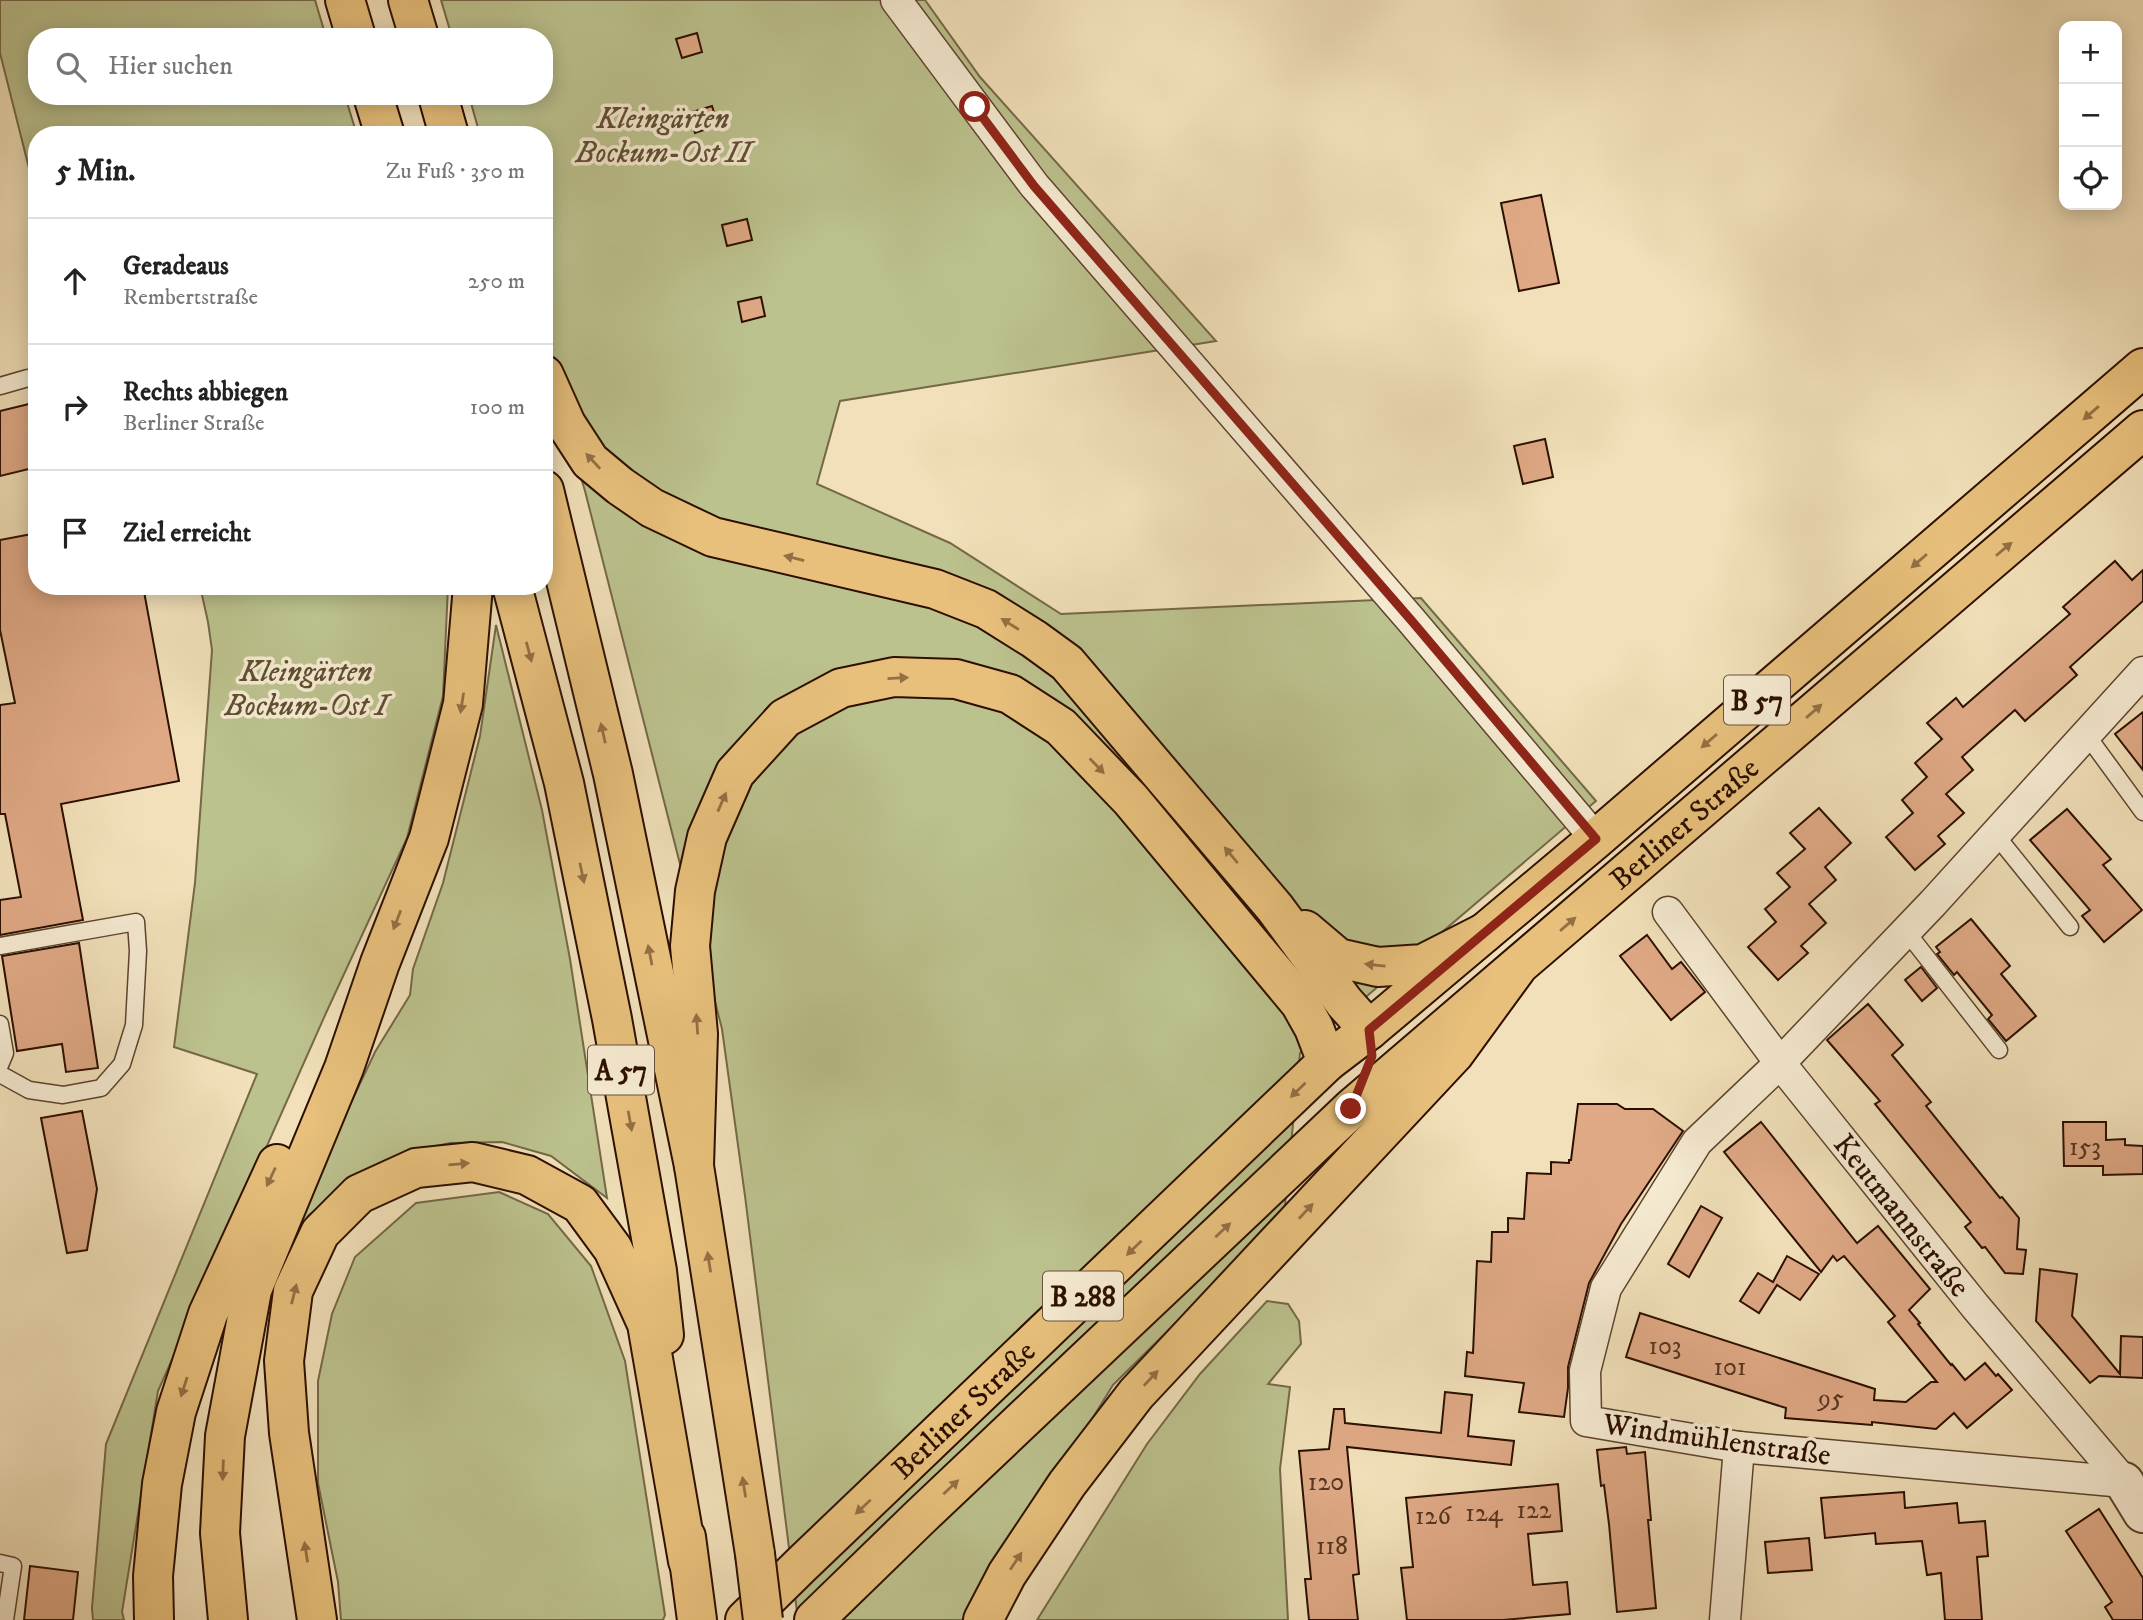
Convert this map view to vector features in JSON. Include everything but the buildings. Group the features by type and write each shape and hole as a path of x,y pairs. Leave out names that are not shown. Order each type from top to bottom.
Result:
{"main road":[{"path":"345,0 353,28"},
{"path":"408,0 416,28"},
{"path":"376,105 382,126"},
{"name":"Berliner Straße","path":"745,1620 1327,1062 1369,1030 1596,839 2143,368"},
{"path":"553,395 566,424 590,461 652,508 713,537 935,589 986,609 1067,663 1275,908 1344,1002 1369,1030"},
{"name":"Berliner Straße","path":"814,1620 1351,1109 2143,430"},
{"name":"A 57","path":"553,527 613,774 694,1166 763,1620"},
{"path":"228,1620 220,1533 225,1436 252,1290 344,1068 380,963 429,838 463,704 472,595"},
{"name":"A 57","path":"514,595 564,783 612,1020 657,1271 696,1620"},
{"path":"694,1166 698,1034 690,946 695,891 707,837 735,773 785,718 841,688 894,677 956,679 1010,694 1061,727 1130,800 1300,1003 1314,1028 1327,1062"},
{"path":"1275,908 1338,958 1378,968 1423,964 1484,933"},
{"path":"154,1620 153,1576 162,1484 176,1412 208,1314 308,1097 380,963"},
{"path":"982,1620 1007,1574 1067,1484 1136,1394 1454,1054 1516,969"},
{"name":"Berliner Straße","path":"1351,1109 1372,1056 1369,1030"},
{"path":"317,1620 291,1446 284,1361 293,1291 320,1233 359,1194 416,1168 473,1163 527,1175 580,1204 613,1250 647,1324 688,1561"}],"street":[{"path":"896,0 1034,186 1411,620 1596,839"},
{"path":"1780,1063 1906,931 2143,672"},
{"name":"Keutmannstraße","path":"1668,912 1780,1063 1976,1306 2133,1482 2143,1513"},
{"name":"Windmühlenstraße","path":"1780,1063 1698,1142 1606,1288 1585,1371 1586,1421 1739,1447 2133,1482"},
{"path":"1726,1620 1739,1447"}],"lane":[{"path":"0,386 28,378"},
{"path":"2086,734 2143,812"},
{"path":"1995,834 2070,927"},
{"path":"0,946 136,922 138,951 134,1025 122,1064 101,1088 63,1095 29,1090 0,1074"},
{"path":"1906,931 1999,1050"},
{"path":"0,1024 5,1052 0,1065"},
{"path":"0,1563 13,1566 5,1620"}],"green space":[{"path":"0,0 315,0 323,28 28,28 28,105 348,105 354,126 28,126 28,164 0,53"},
{"name":"Kleingärten Bockum-Ost II","path":"441,0 925,0 980,77 1216,341 840,401 817,484 950,543 1061,614 1421,598 1596,801 1300,1053 1284,1216 1113,1385 969,1620 798,1620 722,1029 585,491 553,383 553,126 477,126 472,105 553,105 553,28 449,28"},
{"name":"Kleingärten Bockum-Ost I","path":"202,595 448,595 443,696 407,838 158,1391 122,1612 124,1620 93,1620 106,1444 257,1074 174,1047 195,883 212,650"},
{"path":"496,625 542,810 570,959 607,1198 551,1156 502,1142 450,1143 403,1153 355,1178 308,1216 294,1247 289,1233 375,1052 410,995 413,969 443,883 480,736"},
{"path":"499,1192 548,1214 591,1266 625,1361 665,1615 663,1620 341,1620 338,1582 318,1483 318,1381 332,1314 355,1257 416,1203"},
{"path":"1267,1301 1288,1304 1299,1321 1301,1344 1268,1384 1290,1387 1280,1469 1288,1620 1037,1620 1147,1444 1200,1374"}],"route":[{"path":"975,107 1034,186 1411,620 1596,839 1369,1030 1372,1056 1351,1109"}]}
